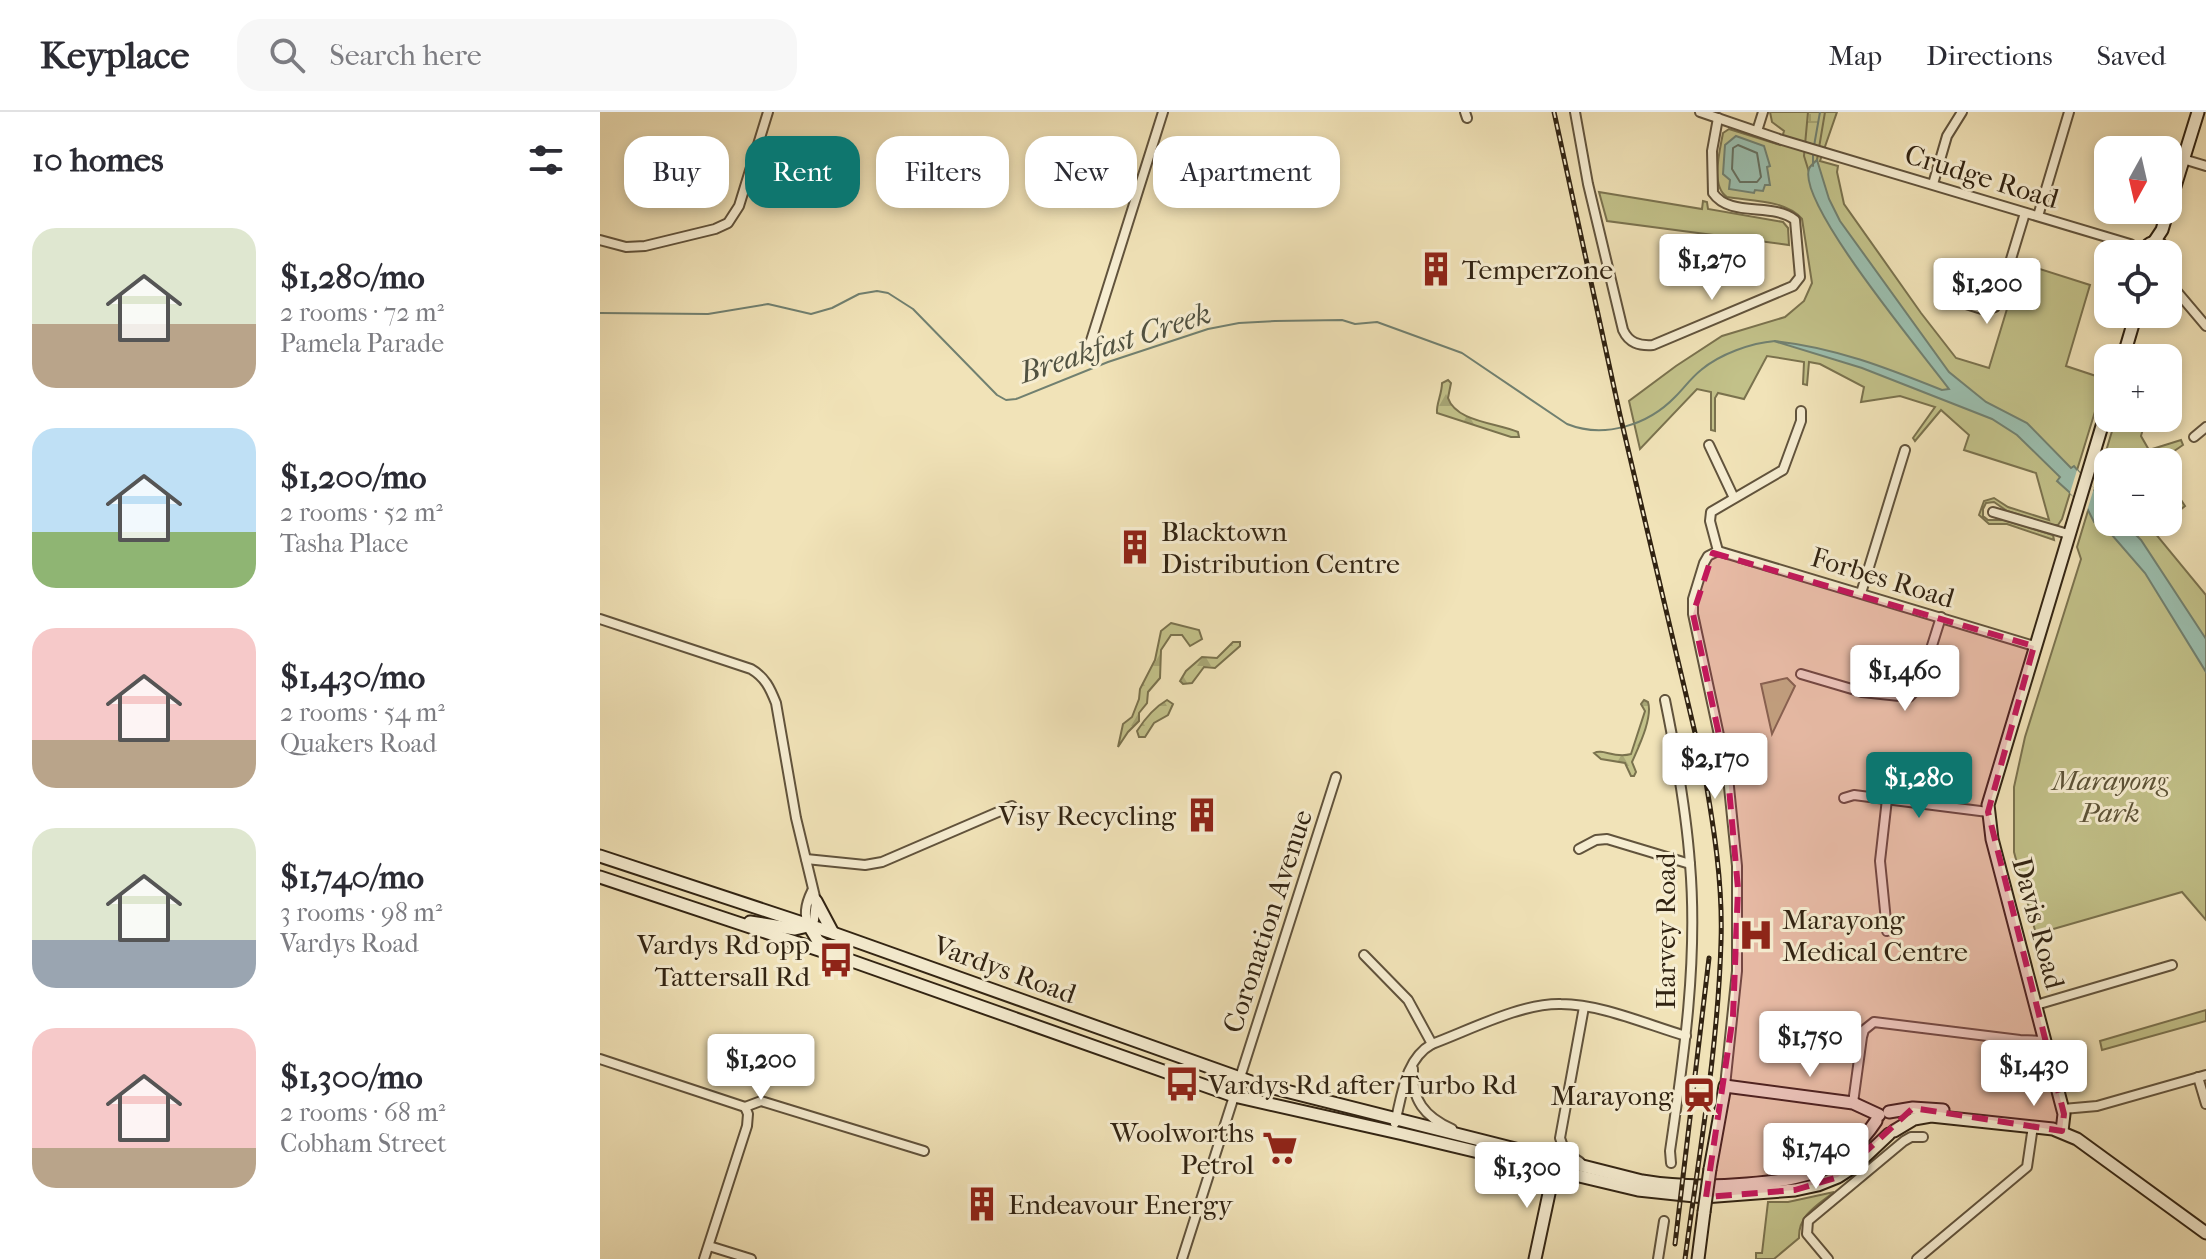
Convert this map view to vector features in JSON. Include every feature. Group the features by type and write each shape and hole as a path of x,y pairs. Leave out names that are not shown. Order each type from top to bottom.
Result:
{"main road":[{"path":"2182,162 2198,112"},
{"name":"Davis Road","path":"2062,1131 2063,1109 1992,839 1988,812 1992,785 2100,432"},
{"name":"Vardys Road","path":"600,856 833,933 1239,1078 1642,1181 1690,1187 1802,1178 1842,1159 1859,1144 1881,1116"},
{"name":"Vardys Road","path":"600,877 852,961 1234,1096 1393,1131 1615,1186 1675,1196 1795,1190 1838,1177 1870,1154 1892,1132"},
{"path":"814,896 833,933"},
{"path":"714,915 795,929 809,926 818,941 852,961"},
{"path":"1698,1259 1725,1086 1864,1106 1881,1116 1895,1115 1898,1121 1892,1132"},
{"path":"1881,1116 1913,1108 1932,1109 2062,1131 2206,1233"},
{"path":"1881,1116 1879,1131 1892,1132 1922,1117 1999,1121"},
{"name":"Vardys Road","path":"1523,1149 1548,1161 1554,1170"},
{"name":"Vardys Road","path":"1554,1170 1563,1166 1589,1168"},
{"path":"1535,1259 1554,1170"}],"street":[{"path":"600,240 619,246 640,247 728,223 739,206 768,112"},
{"path":"1088,350 1163,112"},
{"path":"1575,112 1588,184 1623,330 1632,342 1645,346 1793,286 1800,277 1795,220 1785,214 1725,204 1713,193 1712,151 1718,118"},
{"name":"Crudge Road","path":"1700,112 1779,139 2117,240"},
{"path":"1757,131 1763,112"},
{"path":"1933,184 1947,136 1962,112"},
{"path":"2038,216 2069,112"},
{"path":"2183,159 2206,166"},
{"path":"1966,304 1985,310 1995,307 2025,213"},
{"path":"2182,298 2206,326"},
{"path":"1725,1086 1737,971 1737,866 1728,777 1692,607 1704,563 1708,556 1718,551 1710,521 1711,512 1783,470 1801,421 1801,411"},
{"path":"2194,437 2206,427"},
{"path":"1709,445 1734,498"},
{"path":"1861,593 1905,450"},
{"path":"1993,512 2068,534"},
{"name":"Forbes Road","path":"1718,551 2034,646"},
{"path":"1801,674 1862,692 1909,697 1919,687 1941,617"},
{"path":"600,619 736,663 763,678 776,703 814,896 805,919 809,926"},
{"name":"Harvey Road","path":"1665,700 1678,765 1690,864 1690,976 1671,1163"},
{"name":"Coronation Avenue","path":"1182,1259 1336,777"},
{"path":"1844,798 1854,795 1988,812"},
{"path":"1887,799 1880,861 1887,931"},
{"path":"806,859 865,865 882,862 1012,806"},
{"path":"1579,849 1596,840 1607,839 1690,864"},
{"path":"1364,955 1408,1000 1432,1044"},
{"path":"2036,1005 2172,965"},
{"path":"1393,1131 1413,1060 1432,1044 1536,1007 1561,1004 1584,1007 1686,1036"},
{"path":"1584,1007 1562,1123 1562,1149 1589,1168"},
{"path":"1853,1103 1862,1037 1864,1030 1874,1022 2046,1041"},
{"path":"600,1059 745,1107 761,1101 924,1151"},
{"path":"1413,1060 1413,1090 1423,1111 1439,1123 1465,1135"},
{"path":"2063,1109 2097,1106 2202,1076 2206,1104"},
{"path":"704,1259 747,1126 745,1107"},
{"path":"1917,1259 2027,1167 2033,1126"},
{"path":"1828,1259 1807,1234 1808,1221 1904,1141 1911,1137 1923,1137"},
{"path":"1658,1259 1664,1221"},
{"path":"709,1246 751,1259"}],"highlighted area":[{"path":"1713,553 2034,646 1988,812 2064,1114 2062,1131 1913,1108 1838,1177 1795,1190 1706,1197 1733,1016 1738,889 1728,777 1693,614"}],"green space":[{"path":"1770,112 1837,112 1820,161 1838,166 1844,204 1956,358 1989,368 2021,263 2090,285 2066,366 2094,375 2094,415 2062,519 2058,525 2052,525 2007,511 1994,502 1986,503 1983,509 1983,516 1988,520 2004,520 2053,535 2054,540 2007,524 1989,524 1979,515 1984,501 1994,498 2008,507 2049,520 2036,473 1964,450 1969,435 1941,410 1915,441 1913,438 1935,407 1900,396 1861,402 1864,387 1820,364 1809,362 1807,385 1803,384 1804,362 1767,356 1744,399 1718,393 1715,398 1715,431 1711,430 1711,392 1697,389 1640,449 1629,401 1722,336 1785,317 1804,301 1812,283 1802,219 1778,205 1727,197 1719,185 1717,176 1723,133 1729,129 1780,145 1784,131 1772,122"},
{"path":"1808,112 1825,112 1817,160 1809,172 1804,156"},
{"path":"1599,192 1702,209 1703,201 1707,202 1708,209 1783,222 1788,228 1789,245 1607,221"},
{"path":"1448,380 1451,383 1448,398 1452,406 1478,421 1518,432 1519,437 1437,413 1442,383"},
{"name":"Marayong Park","path":"2112,432 2142,432 2148,448 2107,448"},
{"name":"Marayong Park","path":"2181,440 2183,445 2179,448 2155,448"},
{"name":"Marayong Park","path":"2094,491 2094,536 2157,536 2206,595 2206,920 2182,892 2036,934 2014,852 2014,787 2025,737 2081,559 2077,547"},
{"path":"1171,623 1199,630 1202,639 1190,646 1182,635 1171,635 1161,650 1160,678 1148,692 1139,721 1118,747 1123,724 1132,717 1140,689 1155,660 1161,631"},
{"path":"1233,642 1240,642 1240,646 1215,668 1204,667 1192,683 1183,684 1180,681 1202,657 1217,658"},
{"path":"1787,678 1795,686 1772,734 1761,684"},
{"path":"1167,700 1173,704 1168,715 1154,723 1145,737 1139,737 1137,731 1143,722"},
{"path":"1644,700 1648,702 1648,716 1632,762 1636,772 1631,776 1625,763 1601,759 1594,753 1631,754 1645,711 1641,704"},
{"path":"2206,1010 2206,1021 2102,1050 2100,1041"},
{"path":"1834,1192 1805,1217 1799,1238 1774,1259 1756,1259 1756,1253 1762,1253 1768,1202 1788,1202"}],"water":[{"path":"1736,136 1764,146 1770,166 1767,167 1770,185 1765,185 1763,191 1755,190 1754,193 1729,189 1730,180 1723,174 1725,145"},
{"path":"1817,160 1829,199 1840,221 1949,372 1986,402 2027,423 2071,468 2074,466 2094,490 2094,522 2087,508 2057,481 2060,477 2017,435 1992,419 1862,368 1774,341 1839,353 1942,390 1949,389 1841,245 1811,187 1809,169"},
{"path":"2113,536 2137,536 2141,540 2206,639 2206,672 2145,573"}],"pier":[{"path":"2077,470 2094,488 2087,511 2070,493"}],"waterway":[{"path":"1814,146 1820,112"},
{"path":"1813,153 1813,166"},
{"name":"Breakfast Creek","path":"600,313 708,314 768,304 811,314 832,308 859,294 888,293 913,309 997,395 1006,400 1208,329 1275,321 1377,322 1462,353 1567,424 1596,430 1639,422 1664,407 1697,373 1717,359 1746,347 1775,341"}],"railway":[{"path":"1554,112 1620,415 1704,771 1717,856 1721,921 1716,1021 1685,1259"},
{"path":"1675,1244 1709,958"}],"place":[{"name":"Temperzone","path":"1436,269"},
{"name":"Blacktown Distribution Centre","path":"1135,547"},
{"name":"Visy Recycling","path":"1202,815"},
{"name":"Marayong Medical Centre","path":"1756,935"},
{"name":"Vardys Rd opp Tattersall Rd","path":"836,960"},
{"name":"Vardys Rd after Turbo Rd","path":"1182,1084"},
{"name":"Marayong","path":"1699,1095"},
{"name":"Woolworths Petrol","path":"1280,1148"},
{"name":"Endeavour Energy","path":"982,1204"}]}
